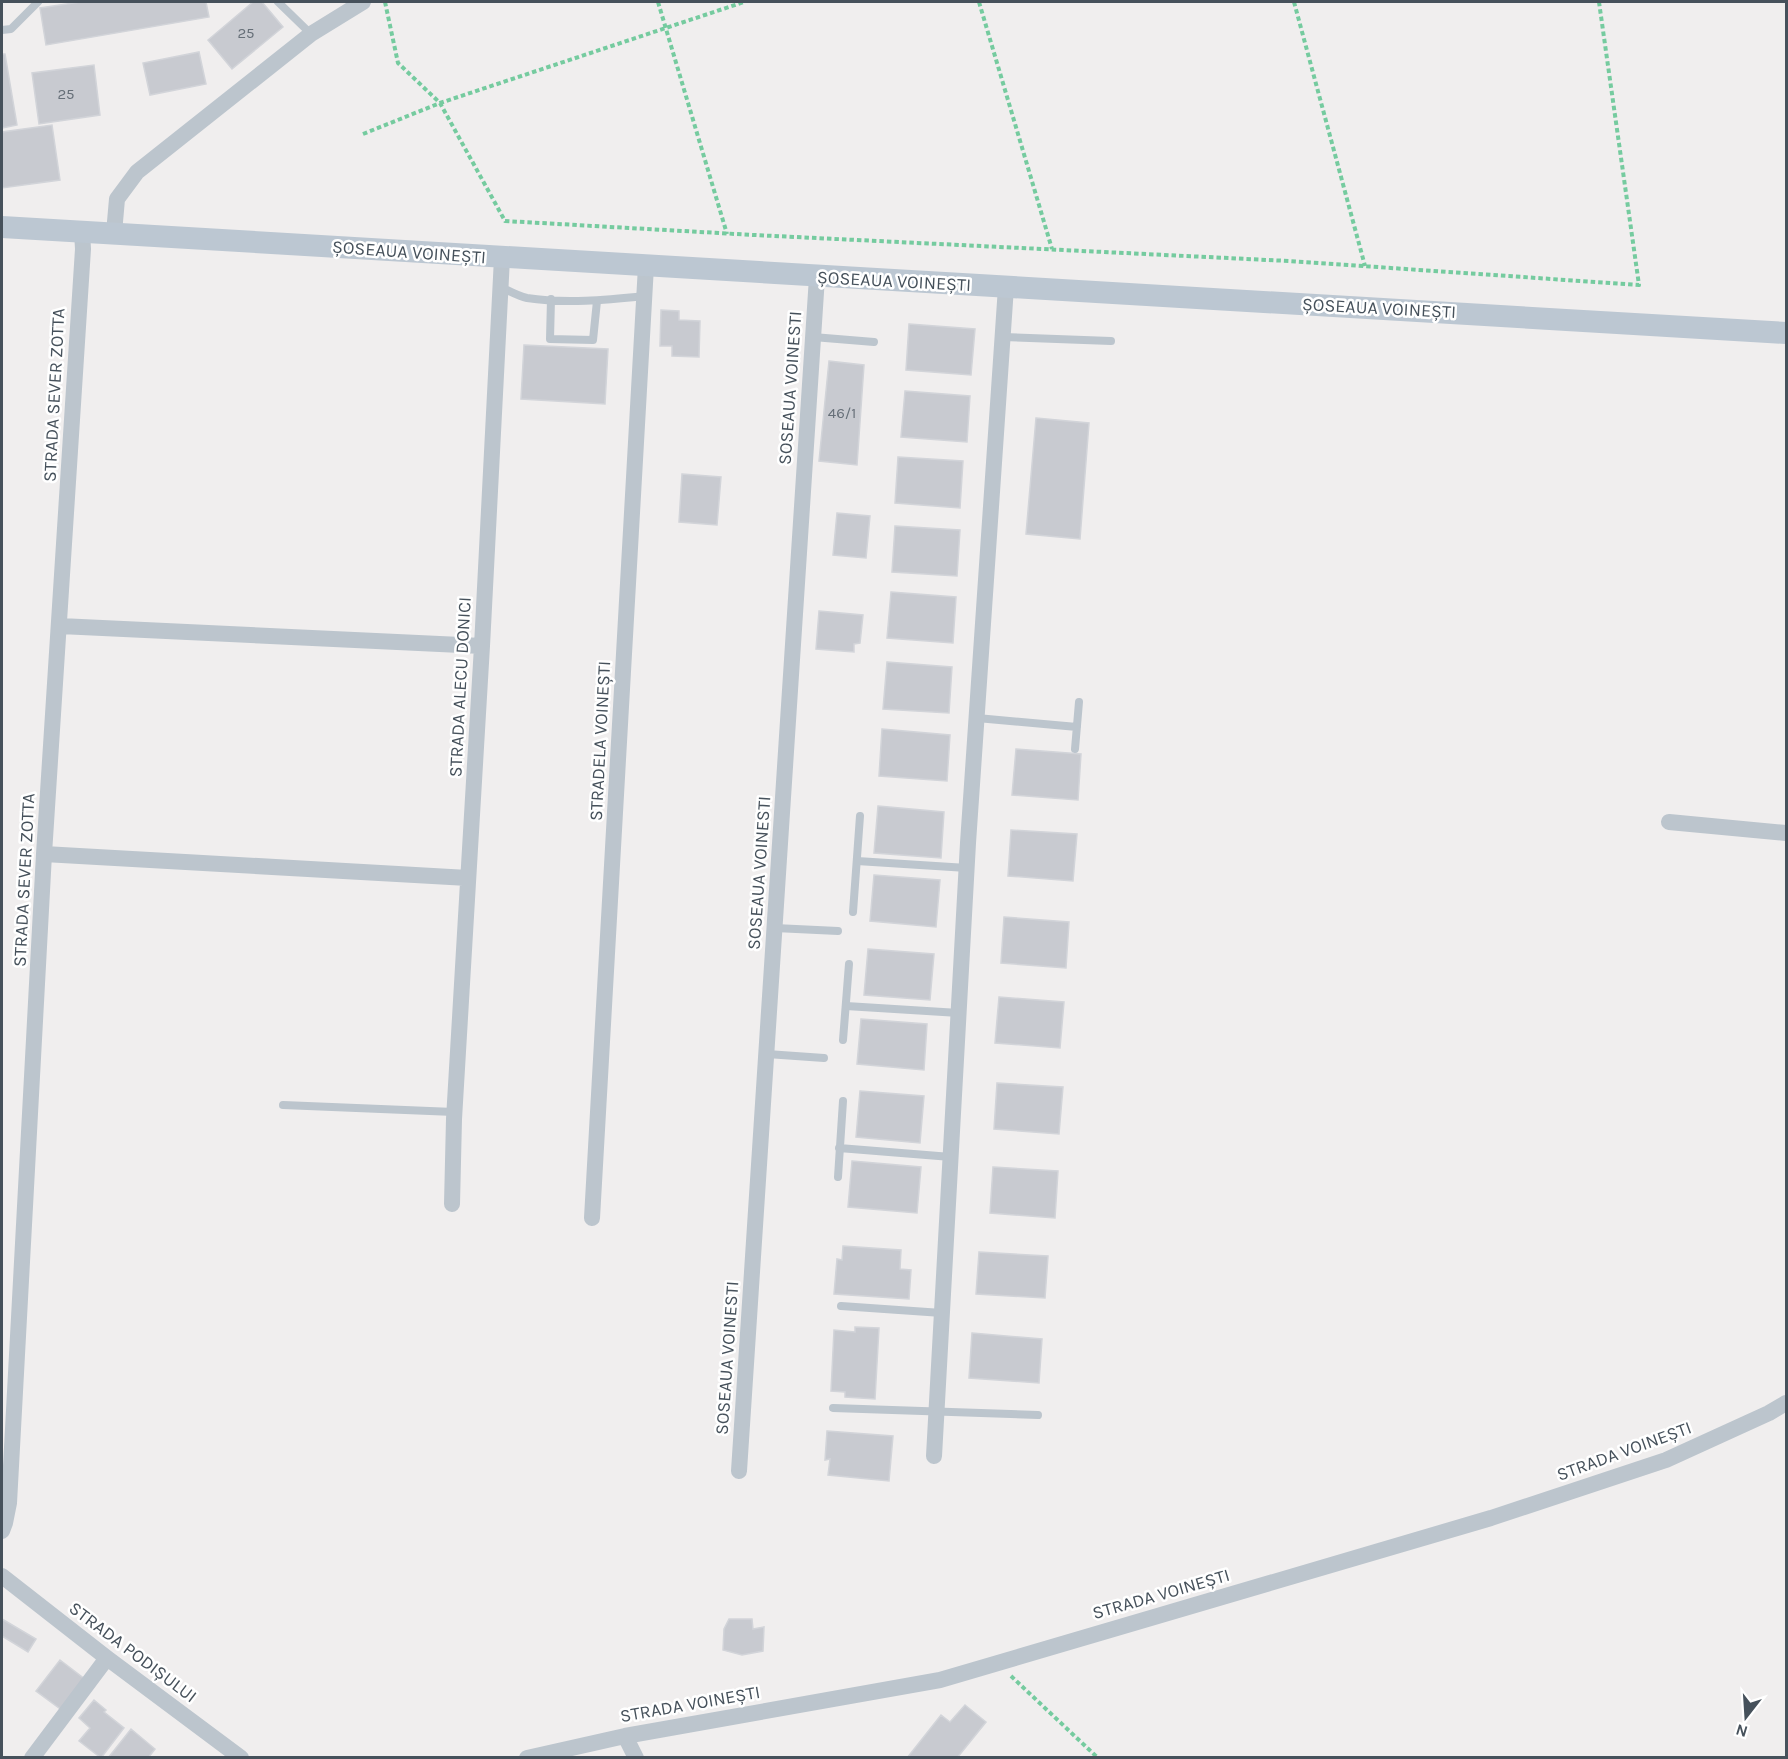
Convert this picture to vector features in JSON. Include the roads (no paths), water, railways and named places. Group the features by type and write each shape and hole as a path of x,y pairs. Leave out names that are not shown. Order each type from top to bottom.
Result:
{"main road":[{"name":"ȘOSEAUA VOINEȘTI","path":"2,227 1786,333"}],"street":[{"path":"114,233 117,199 137,172 311,34 363,2"},
{"name":"STRADA SEVER ZOTTA","path":"2,1531 9,1503 44,854 83,249 82,231"},
{"name":"STRADA ALECU DONICI","path":"452,1204 454,1115 502,258"},
{"name":"STRADELA VOINEȘTI","path":"592,1218 646,266"},
{"name":"SOSEAUA VOINESTI","path":"739,1471 817,277"},
{"path":"934,1456 967,868 1006,287"},
{"path":"60,626 482,646"},
{"path":"1669,822 1786,833"},
{"path":"44,854 468,878"},
{"name":"STRADA VOINEȘTI","path":"527,1758 625,1736 940,1680 1513,1510 1666,1460 1786,1403"},
{"name":"STRADA PODIȘULUI","path":"2,1576 106,1658 241,1758"},
{"path":"32,1758 106,1658"},
{"path":"625,1736 636,1758"}],"lane":[{"path":"2,30 11,29 38,2"},
{"path":"278,2 311,34"},
{"path":"500,287 525,297 551,299 597,301 645,296"},
{"path":"551,299 550,339 593,340 597,301"},
{"path":"813,337 874,342"},
{"path":"1003,338 1111,341"},
{"path":"1075,749 1079,702"},
{"path":"977,718 1077,727"},
{"path":"854,912 860,816"},
{"path":"857,861 967,868"},
{"path":"775,928 838,931"},
{"path":"843,1040 849,964"},
{"path":"846,1006 959,1013"},
{"path":"766,1053 824,1058"},
{"path":"838,1177 843,1101"},
{"path":"283,1105 454,1115"},
{"path":"839,1148 951,1157"},
{"path":"841,1306 942,1313"},
{"path":"833,1408 1038,1415"}]}
